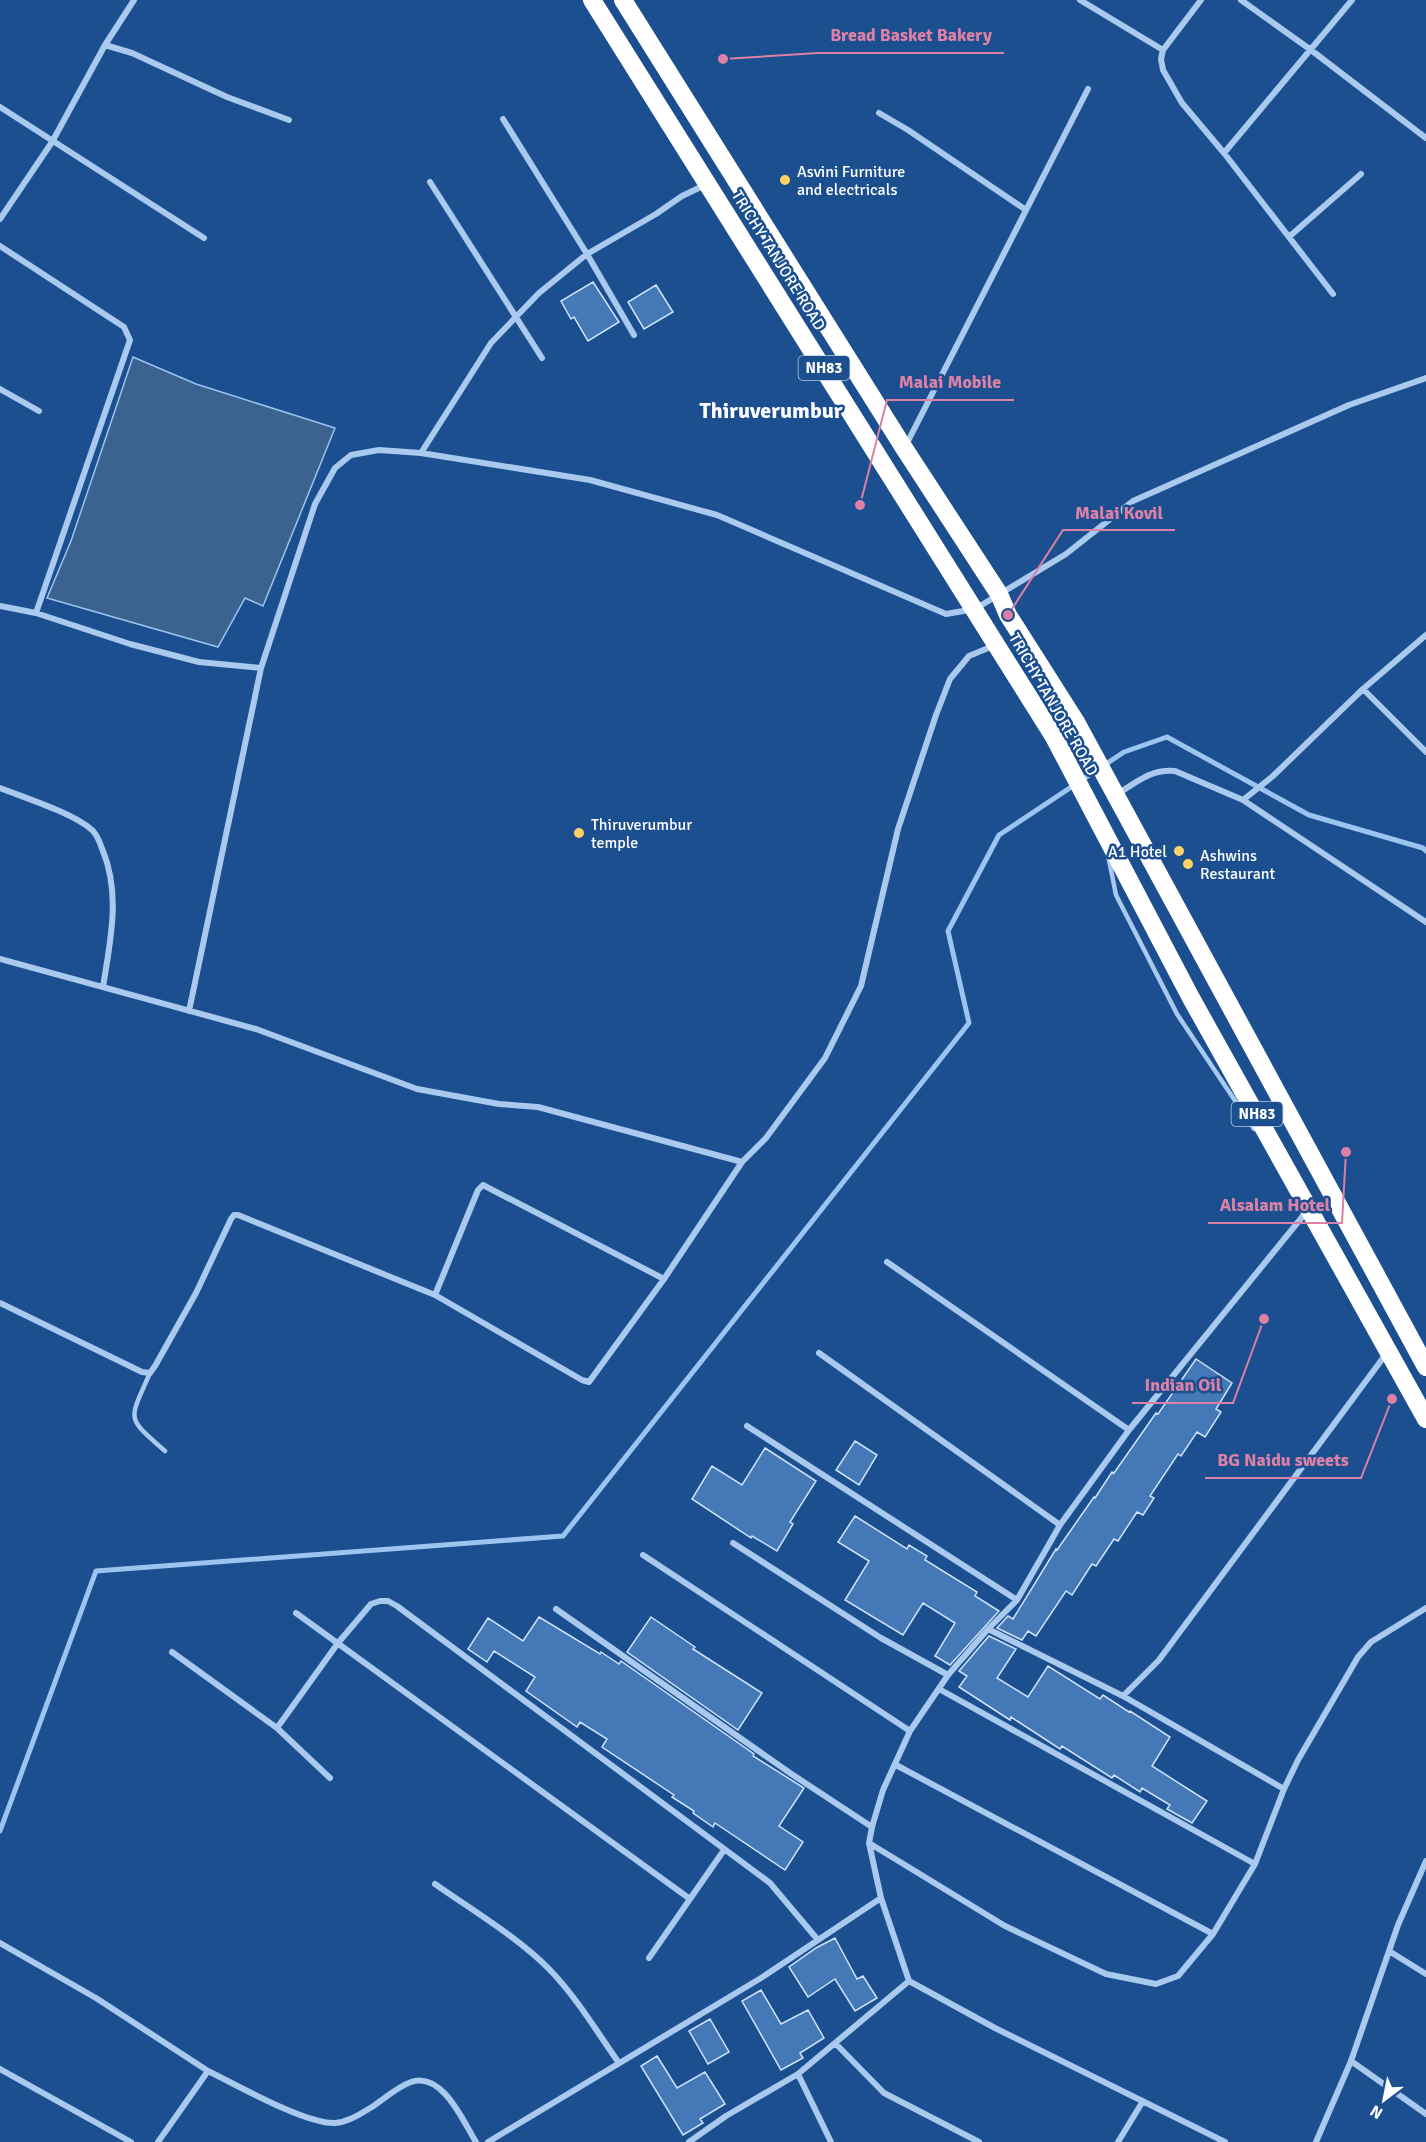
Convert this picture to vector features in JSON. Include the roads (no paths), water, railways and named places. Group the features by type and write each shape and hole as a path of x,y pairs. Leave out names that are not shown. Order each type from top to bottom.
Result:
{"highway":[{"name":"TRICHY TANJORE ROAD","path":"592,0 1054,737 1191,998 1426,1419"},
{"name":"TRICHY TANJORE ROAD","path":"623,0 904,448 999,594 1008,615 1076,722 1426,1367"}],"street":[{"path":"0,219 52,142 105,45 134,0"},
{"path":"1080,0 1163,50"},
{"path":"1201,0 1163,50 1161,59 1163,70 1182,103 1290,236 1333,294"},
{"path":"1241,0 1426,138"},
{"path":"1224,153 1352,0"},
{"path":"105,45 132,52 227,97 289,120"},
{"path":"904,448 1088,88"},
{"path":"0,107 204,238"},
{"path":"879,114 908,130 1026,210"},
{"path":"503,119 587,254 633,335"},
{"path":"1290,236 1361,174"},
{"path":"430,182 542,358"},
{"path":"421,453 491,343 538,292 587,254 657,214 682,196 708,184"},
{"path":"0,246 118,322 124,327 130,340 36,614"},
{"path":"189,1011 261,668 315,504 334,468 351,455 380,450 421,453 590,480 717,515 946,614 975,609 1066,554 1133,501 1348,405 1426,378"},
{"path":"0,389 39,411"},
{"path":"0,606 36,614 199,663 261,668"},
{"path":"1243,800 1273,776 1363,689 1426,635"},
{"path":"0,1303 142,1372 150,1373 196,1293 234,1215 238,1215 435,1295 589,1382 664,1280 741,1162 766,1138 831,1048 861,986 898,829 950,679 969,656 997,644"},
{"path":"1363,689 1426,752"},
{"path":"1114,792 1153,772 1175,771 1243,800 1426,922"},
{"path":"0,788 70,817 95,833 109,867 114,921 103,987"},
{"path":"0,959 267,1033 417,1089 499,1104 538,1107 741,1162"},
{"path":"435,1295 478,1190 483,1185 664,1280"},
{"path":"1225,2142 995,2028 909,1981 881,1898 869,1843 883,1790 910,1731 948,1676 988,1629 1017,1600 1060,1525 1129,1430 1310,1208"},
{"path":"887,1262 1129,1430"},
{"path":"1123,1696 1159,1660 1388,1351"},
{"path":"819,1353 1060,1525"},
{"path":"747,1426 1017,1600"},
{"path":"733,1543 881,1638 948,1676"},
{"path":"643,1555 910,1731"},
{"path":"277,1728 338,1643 371,1604 388,1601 770,1883 818,1940"},
{"path":"869,1843 1005,1926 1106,1974 1156,1984 1178,1976 1213,1934 1255,1864 1284,1789 1298,1760 1358,1657 1371,1642 1426,1608"},
{"path":"556,1609 790,1773 872,1827"},
{"path":"296,1613 690,1899"},
{"path":"988,1629 1123,1696 1284,1789"},
{"path":"172,1652 277,1728 330,1779"},
{"path":"939,1689 1255,1864"},
{"path":"896,1765 1213,1934"},
{"path":"649,1958 724,1850"},
{"path":"1316,2142 1352,2061 1398,1925 1426,1861"},
{"path":"435,1884 531,1952 550,1970 573,1997 619,2063"},
{"path":"488,2142 761,1978 881,1898"},
{"path":"0,1943 96,1998 208,2071 293,2111 320,2121 336,2123 353,2119 410,2082 422,2080 435,2085 447,2095 476,2142"},
{"path":"1389,1951 1426,1974"},
{"path":"691,2141 726,2116 798,2074 909,1981"},
{"path":"836,2044 884,2093 980,2142"},
{"path":"1352,2061 1426,2114"},
{"path":"0,2069 131,2142"},
{"path":"158,2142 208,2071"},
{"path":"798,2074 831,2142"},
{"path":"1118,2142 1143,2101"}],"lane":[{"path":"150,1373 135,1406 133,1418 139,1428 165,1451"}],"water":[{"path":"133,357 196,384 335,428 263,606 245,598 218,647 47,598 71,541"}],"waterway":[{"path":"0,1831 96,1571 563,1536 969,1023 948,931 999,835 1124,752 1167,737 1309,815 1423,848 1426,851"}],"place":[{"name":"Bread Basket Bakery","path":"723,59"},
{"name":"Asvini Furniture and electricals","path":"785,180"},
{"name":"Malai Mobile","path":"860,505"},
{"name":"Malai Kovil","path":"1008,615"},
{"name":"Thiruverumbur temple","path":"579,833"},
{"name":"A1 Hotel","path":"1179,851"},
{"name":"Ashwins Restaurant","path":"1188,864"},
{"name":"Alsalam Hotel","path":"1346,1152"},
{"name":"Indian Oil","path":"1264,1319"},
{"name":"BG Naidu sweets","path":"1392,1399"}],"district":[{"name":"Thiruverumbur","path":"771,410"}]}
